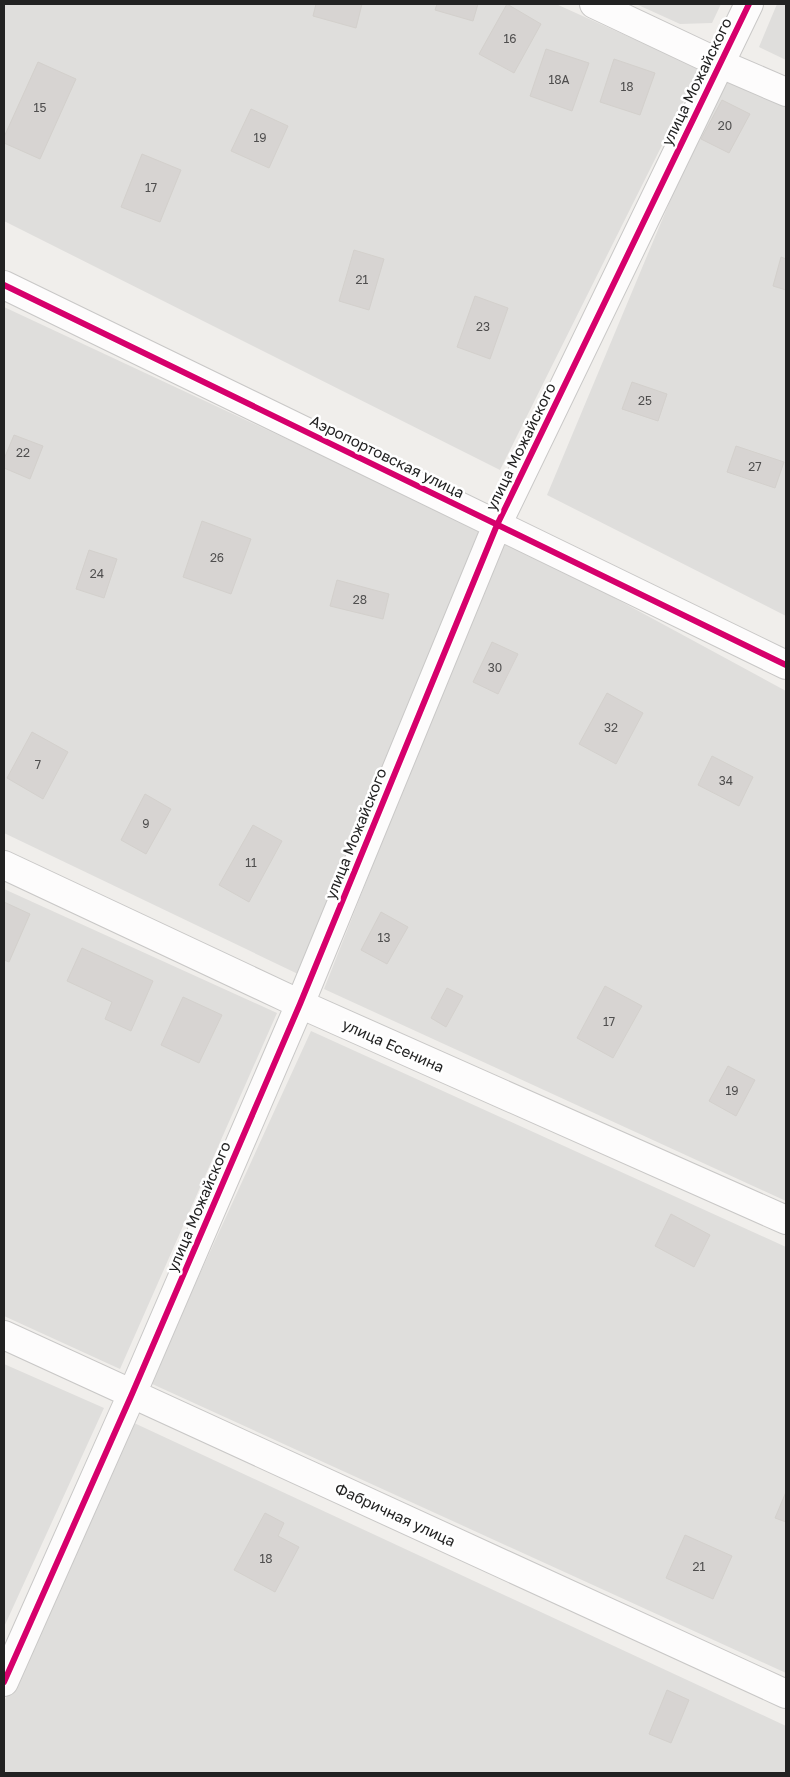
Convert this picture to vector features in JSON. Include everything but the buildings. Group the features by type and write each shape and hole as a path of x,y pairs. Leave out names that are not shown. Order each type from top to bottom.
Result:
{"street":[{"path":"594,4 721,64 786,92"},
{"name":"улица Можайского","path":"4,1682 132,1394 300,1004 497,524 749,4"},
{"name":"Аэропортовская улица","path":"4,285 786,665"},
{"name":"улица Есенина","path":"4,865 300,1004 786,1220"},
{"name":"Фабричная улица","path":"4,1335 786,1694"}],"shaded area":[{"path":"4,4 556,4 700,69 500,470 4,221"},
{"path":"636,4 721,4 712,23 680,24"},
{"path":"777,4 786,4 786,60 759,47"},
{"path":"724,72 786,100 786,616 547,495"},
{"path":"4,307 486,532 298,974 4,833"},
{"path":"502,537 786,691 786,1201 324,989"},
{"path":"4,889 277,1013 120,1369 4,1316"},
{"path":"311,1031 786,1247 786,1673 150,1383"},
{"path":"4,1364 104,1408 4,1627"},
{"path":"132,1422 786,1726 786,1773 4,1773 4,1702"}],"cycle path":[{"path":"4,1682 132,1394 300,1004 497,525 749,4"},
{"path":"4,285 786,665"}]}
